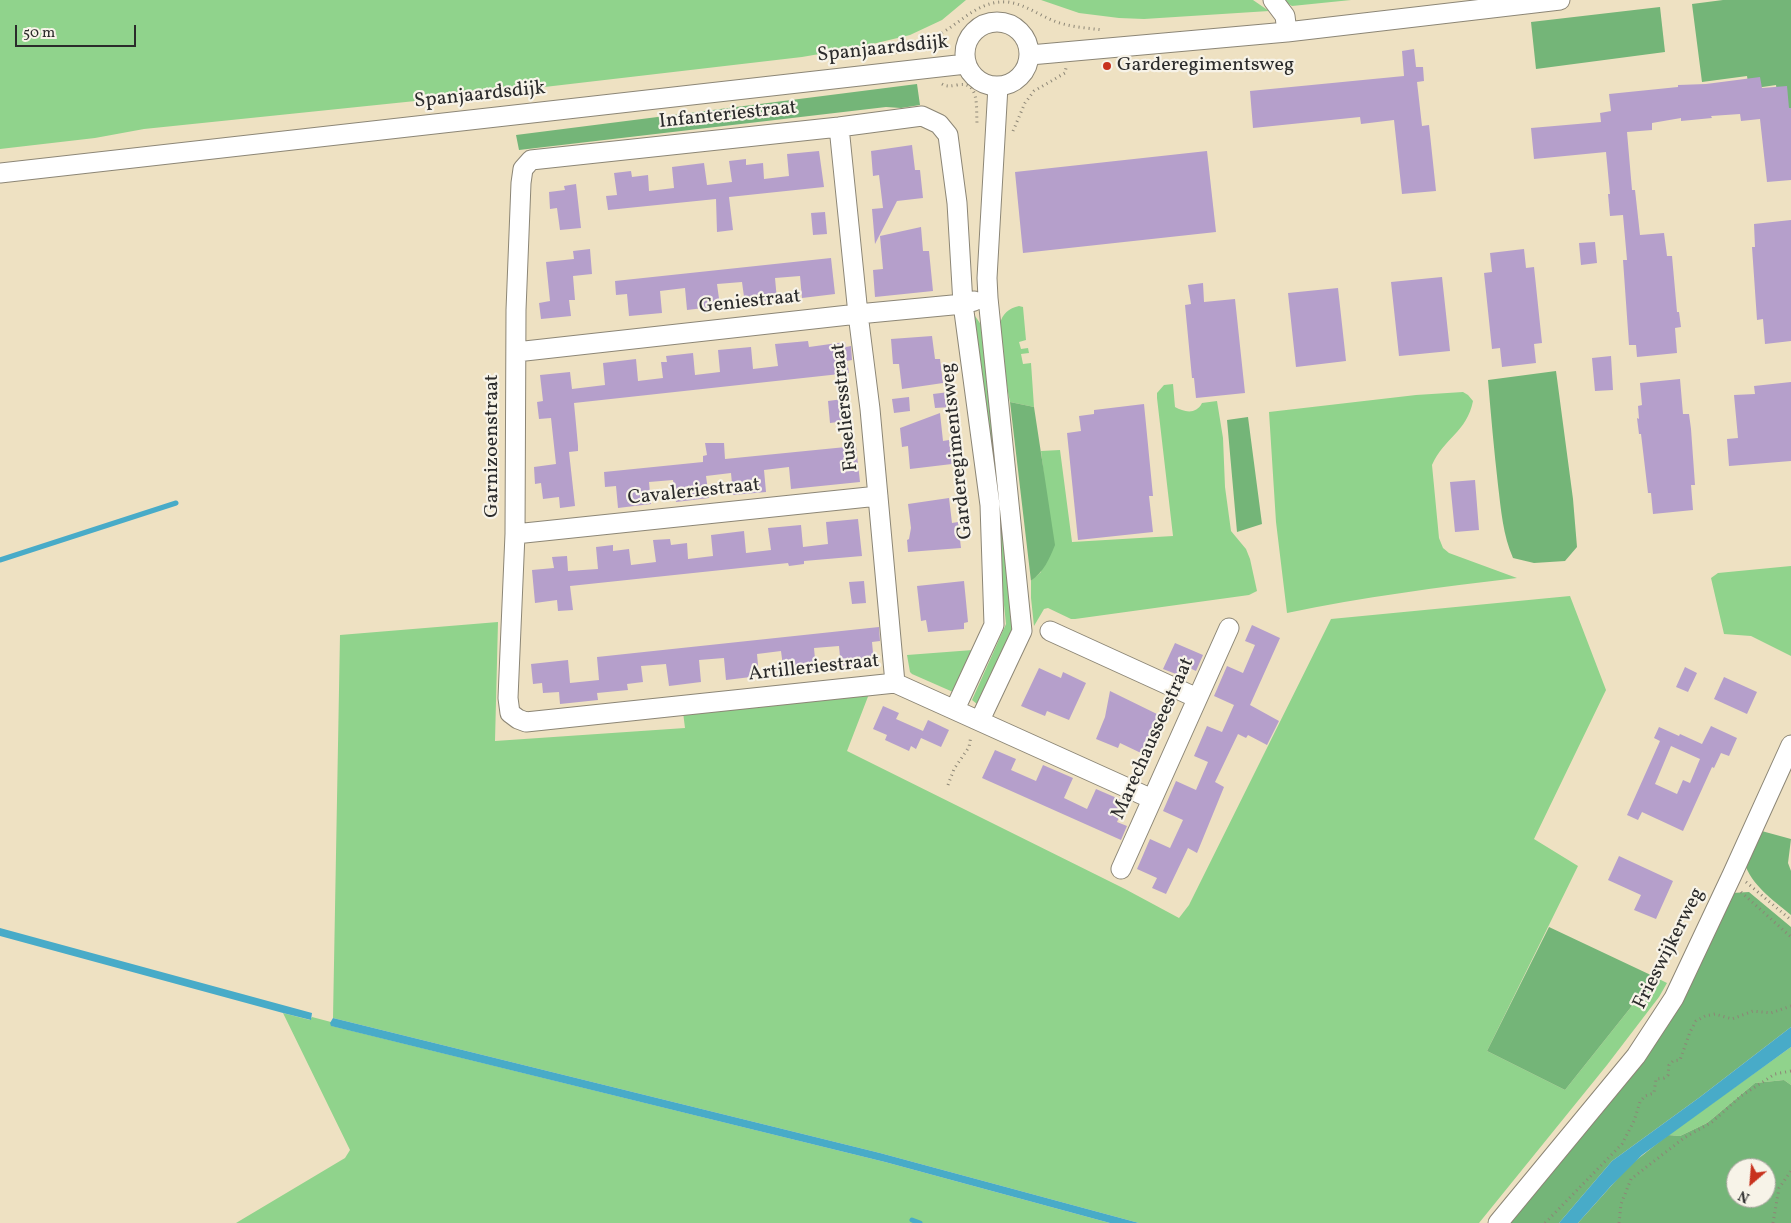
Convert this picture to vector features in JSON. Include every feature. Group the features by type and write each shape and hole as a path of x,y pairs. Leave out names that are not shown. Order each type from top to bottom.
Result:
{"street":[{"path":"1273,0 1285,16 1287,32"},
{"path":"1030,55 1287,32 1560,0"},
{"path":"999,21 1011,24 1021,32 1028,42 1030,55 1023,73 1016,80 998,86 988,85 978,80 971,73 966,64 964,51 968,39 975,29 986,22 999,21"},
{"name":"Spanjaardsdijk","path":"0,173 966,64"},
{"path":"968,715 1022,631 987,278 998,86"},
{"name":"Infanteriestraat","path":"523,169 531,160 839,127 922,116 939,124"},
{"name":"Garderegimentsweg","path":"939,124 948,135 957,203 963,304 990,505 994,624 968,715"},
{"name":"Fuseliersstraat","path":"839,127 858,314 870,409 896,683"},
{"name":"Garnizoenstraat","path":"518,719 510,714 508,698 515,534 516,352 523,169"},
{"name":"Geniestraat","path":"516,352 963,304 988,298"},
{"name":"Cavaleriestraat","path":"515,534 878,496"},
{"name":"Marechausseestraat","path":"1121,869 1229,628"},
{"path":"1050,631 1197,698"},
{"name":"Artilleriestraat","path":"518,719 526,722 567,719 896,683 1152,799"},
{"name":"Frieswijkerweg","path":"1498,1223 1636,1056 1674,998 1791,745"}],"path":[{"path":"995,156 1010,136 1034,91 1065,73 1068,52 1068,25"},
{"path":"930,39 939,82 945,86 965,84 976,92 977,124"},
{"path":"948,786 954,769 970,743 968,715"},
{"path":"1730,880 1744,881 1791,920"},
{"path":"1730,880 1791,937"},
{"path":"1545,1223 1622,1144 1634,1121 1640,1102 1645,1096 1654,1093 1656,1079 1664,1078 1668,1075 1669,1065 1673,1061 1680,1060 1696,1021 1704,1016 1715,1014 1732,1019 1753,1011 1771,1013 1791,1006"},
{"path":"1619,1223 1621,1204 1631,1179 1684,1138 1712,1122 1741,1096 1774,1074 1791,1071"},
{"path":"1773,1223 1779,1188 1791,1171"}],"green space":[{"path":"0,0 966,0 942,20 910,35 860,47 802,57 493,93 144,129 95,138 0,149"},
{"path":"1041,0 1253,0 1269,11 1144,19 1119,18 1079,13"},
{"path":"1282,0 1351,0 1292,6"},
{"path":"1723,0 1791,0 1791,148 1785,149 1776,85 1749,89 1747,76 1702,82 1692,4"},
{"path":"1660,7 1665,52 1536,69 1531,22"},
{"path":"917,84 920,105 901,108 886,107 519,150 516,135"},
{"path":"1019,306 1023,307 1026,340 1019,342 1021,349 1028,348 1029,353 1021,354 1023,364 1031,363 1034,407 1010,402 1007,386 1000,324 1006,312"},
{"path":"975,316 982,326 1013,627 977,704 972,700 1006,624"},
{"path":"1556,371 1573,499 1577,547 1565,561 1534,563 1513,558 1507,540 1499,494 1488,380"},
{"path":"1173,384 1175,407 1178,409 1193,411 1202,403 1217,401 1223,438 1225,487 1231,531 1246,549 1257,591 1249,595 1075,619 1071,619 1048,608 1044,609 1034,626 1031,581 1041,572 1047,504 1041,451 1060,450 1072,542 1173,536 1157,393 1164,385"},
{"path":"1463,392 1473,401 1470,412 1461,428 1443,448 1432,465 1439,538 1443,548 1449,553 1517,578 1402,593 1287,613 1276,522 1269,412 1416,395"},
{"path":"1010,402 1034,407 1055,545 1046,565 1031,581"},
{"path":"1248,417 1262,524 1237,532 1227,420"},
{"path":"1791,566 1791,656 1751,636 1724,634 1711,578 1718,573"},
{"path":"1570,596 1606,690 1534,839 1578,866 1487,1051 1565,1090 1655,977 1667,983 1659,997 1607,1065 1479,1223 1139,1223 880,1153 333,1018 340,635 498,622 495,741 685,728 683,712 869,694 847,751 1125,889 1179,918 1189,905 1331,619"},
{"path":"973,650 953,692 910,672 907,655"},
{"path":"1758,830 1791,839 1788,863 1791,871 1791,915 1757,885 1744,862"},
{"path":"1749,892 1791,927 1791,1027 1700,1097 1612,1161 1559,1223 1506,1223 1621,1082 1732,893"},
{"path":"1549,927 1655,977 1565,1090 1487,1051"},
{"path":"283,1013 310,1020 312,1017 331,1022 332,1026 885,1162 1110,1223 920,1223 913,1220 914,1223 236,1223 345,1158 350,1150"},
{"path":"1791,1047 1791,1085 1784,1080 1755,1083 1707,1123 1680,1136 1668,1135"},
{"path":"1784,1080 1791,1085 1791,1223 1578,1223 1629,1166 1668,1135 1680,1136 1707,1123 1755,1083"}],"water":[{"path":"0,928 312,1013 311,1020 0,936"},
{"path":"333,1018 880,1153 1139,1223 1110,1223 885,1162 331,1026 330,1023"},
{"path":"1791,1027 1791,1047 1642,1155 1578,1223 1559,1223 1612,1161 1700,1097"}],"building":[{"path":"1414,49 1416,67 1423,67 1424,81 1417,82 1422,126 1429,125 1436,191 1402,194 1394,120 1361,124 1360,117 1253,128 1250,91 1404,76 1402,51"},
{"path":"1760,77 1762,88 1787,86 1789,108 1791,108 1791,180 1767,182 1760,119 1741,121 1740,114 1681,121 1681,118 1652,123 1652,130 1627,132 1632,190 1635,190 1640,235 1664,233 1667,256 1672,256 1677,312 1679,312 1681,327 1675,328 1677,353 1637,357 1636,345 1629,345 1623,260 1627,260 1623,215 1610,216 1606,152 1534,159 1531,128 1601,122 1600,113 1611,111 1609,94"},
{"path":"912,145 915,170 920,170 923,198 897,201 875,244 872,209 883,208 879,175 873,176 871,151"},
{"path":"819,151 824,187 729,197 733,230 717,232 716,199 608,210 606,196 617,195 614,173 631,171 632,177 648,175 649,191 674,188 672,167 704,163 707,185 732,182 729,161 746,159 746,165 763,163 764,179 789,176 787,154"},
{"path":"1207,151 1216,232 1023,253 1015,172"},
{"path":"576,184 581,228 560,230 557,208 550,209 549,192 565,190 564,186"},
{"path":"825,212 827,234 813,235 811,213"},
{"path":"1791,220 1791,341 1765,344 1763,319 1757,320 1752,247 1755,247 1754,224"},
{"path":"921,227 923,251 929,251 933,291 875,297 873,270 883,269 880,236"},
{"path":"1595,242 1597,263 1581,265 1579,243"},
{"path":"590,249 592,274 573,276 575,300 569,300 571,316 541,319 539,303 550,301 546,262 574,259 573,251"},
{"path":"1524,249 1526,268 1534,267 1542,343 1534,344 1536,363 1502,367 1500,348 1492,349 1484,273 1492,272 1490,253"},
{"path":"831,258 835,294 802,298 800,276 775,278 777,300 745,304 742,282 717,284 720,306 687,310 685,288 660,291 662,313 629,316 627,294 616,295 615,281"},
{"path":"1442,277 1450,351 1399,356 1391,282"},
{"path":"1203,283 1204,302 1235,299 1245,393 1196,398 1194,378 1192,378 1185,305 1191,304 1188,285"},
{"path":"1338,288 1346,361 1296,367 1288,293"},
{"path":"932,336 935,359 940,359 943,383 902,389 899,364 893,364 891,339"},
{"path":"808,341 809,347 845,342 846,347 851,346 852,360 847,361 849,373 574,403 578,451 569,452 575,506 560,508 559,497 543,499 541,483 535,484 534,467 556,464 551,418 539,419 537,402 543,401 540,375 570,372 572,389 605,385 603,363 636,359 638,381 663,378 661,362 667,362 666,356 693,353 695,375 720,372 718,350 751,347 753,369 778,366 775,344"},
{"path":"1611,356 1613,390 1595,391 1592,358"},
{"path":"1680,379 1683,414 1689,414 1691,429 1695,485 1691,485 1693,510 1653,514 1637,418 1639,419 1638,406 1642,405 1640,383"},
{"path":"1791,382 1791,461 1729,466 1727,439 1738,438 1734,395 1755,394 1754,386"},
{"path":"949,392 951,407 935,408 933,394"},
{"path":"909,397 910,411 894,413 892,399"},
{"path":"843,399 845,421 830,423 828,401"},
{"path":"1144,404 1153,496 1149,496 1153,532 1078,540 1067,433 1081,431 1079,416 1094,414 1094,410"},
{"path":"940,413 943,441 949,440 952,464 910,469 908,446 902,447 900,428"},
{"path":"705,443 724,443 725,459 856,446 860,482 791,489 789,467 764,470 766,492 733,495 731,473 706,476 709,498 676,502 673,480 649,482 651,504 618,508 616,486 605,487 604,472 703,462 703,456 707,455"},
{"path":"1475,480 1479,530 1455,532 1450,482"},
{"path":"949,498 952,523 958,522 961,548 908,552 907,540 909,539 911,528 908,504"},
{"path":"858,519 862,556 804,561 804,564 789,566 788,563 570,586 573,610 558,611 557,600 535,603 532,570 554,568 552,557 567,556 568,571 598,569 596,547 613,545 613,551 629,549 631,565 656,562 653,540 670,539 671,545 687,543 688,559 713,556 711,535 744,531 746,553 771,550 768,528 801,525 803,547 828,544 826,522"},
{"path":"864,581 866,603 852,604 849,582"},
{"path":"964,581 968,622 964,623 964,629 928,632 926,620 921,621 917,586"},
{"path":"1252,625 1280,638 1250,705 1279,721 1267,745 1248,735 1246,738 1238,734 1215,782 1224,787 1197,853 1188,848 1166,894 1152,888 1157,878 1137,869 1150,839 1170,848 1183,820 1163,811 1176,781 1196,790 1208,762 1194,756 1207,726 1222,732 1234,705 1214,696 1227,666 1243,673 1255,645 1245,641"},
{"path":"879,627 880,641 872,642 874,664 841,668 839,646 814,648 816,670 784,674 781,651 757,654 759,676 726,680 724,658 699,660 701,682 669,686 666,664 641,666 643,682 627,684 628,690 597,693 598,700 560,704 559,692 543,693 542,683 533,684 531,664 568,660 570,683 599,680 597,657"},
{"path":"1175,643 1203,655 1196,671 1185,666 1181,676 1163,669"},
{"path":"1685,667 1697,673 1688,692 1676,687"},
{"path":"1039,668 1061,678 1063,672 1086,683 1069,720 1047,711 1045,716 1021,706"},
{"path":"1724,677 1757,692 1747,714 1714,699"},
{"path":"1110,691 1159,715 1141,753 1120,743 1118,748 1096,739 1105,717"},
{"path":"883,706 899,713 896,719 923,731 928,720 949,730 941,747 921,738 916,749 911,746 909,751 885,740 887,735 873,729"},
{"path":"1711,726 1737,738 1729,756 1721,753 1714,768 1712,767 1683,831 1642,812 1638,820 1627,815 1660,741 1654,738 1659,727 1702,744","holes":["1671,746 1700,759 1690,783 1683,780 1677,794 1655,784"]},
{"path":"995,750 1016,759 1011,770 1036,781 1043,765 1073,778 1064,798 1087,809 1096,789 1126,802 1117,822 1127,826 1121,840 982,778"},
{"path":"1619,856 1673,881 1656,919 1634,910 1641,895 1608,880"}],"waterway":[{"path":"0,560 176,503"},
{"path":"912,1220 920,1223"}],"place":[{"name":"Garderegimentsweg","path":"1107,66"}]}
